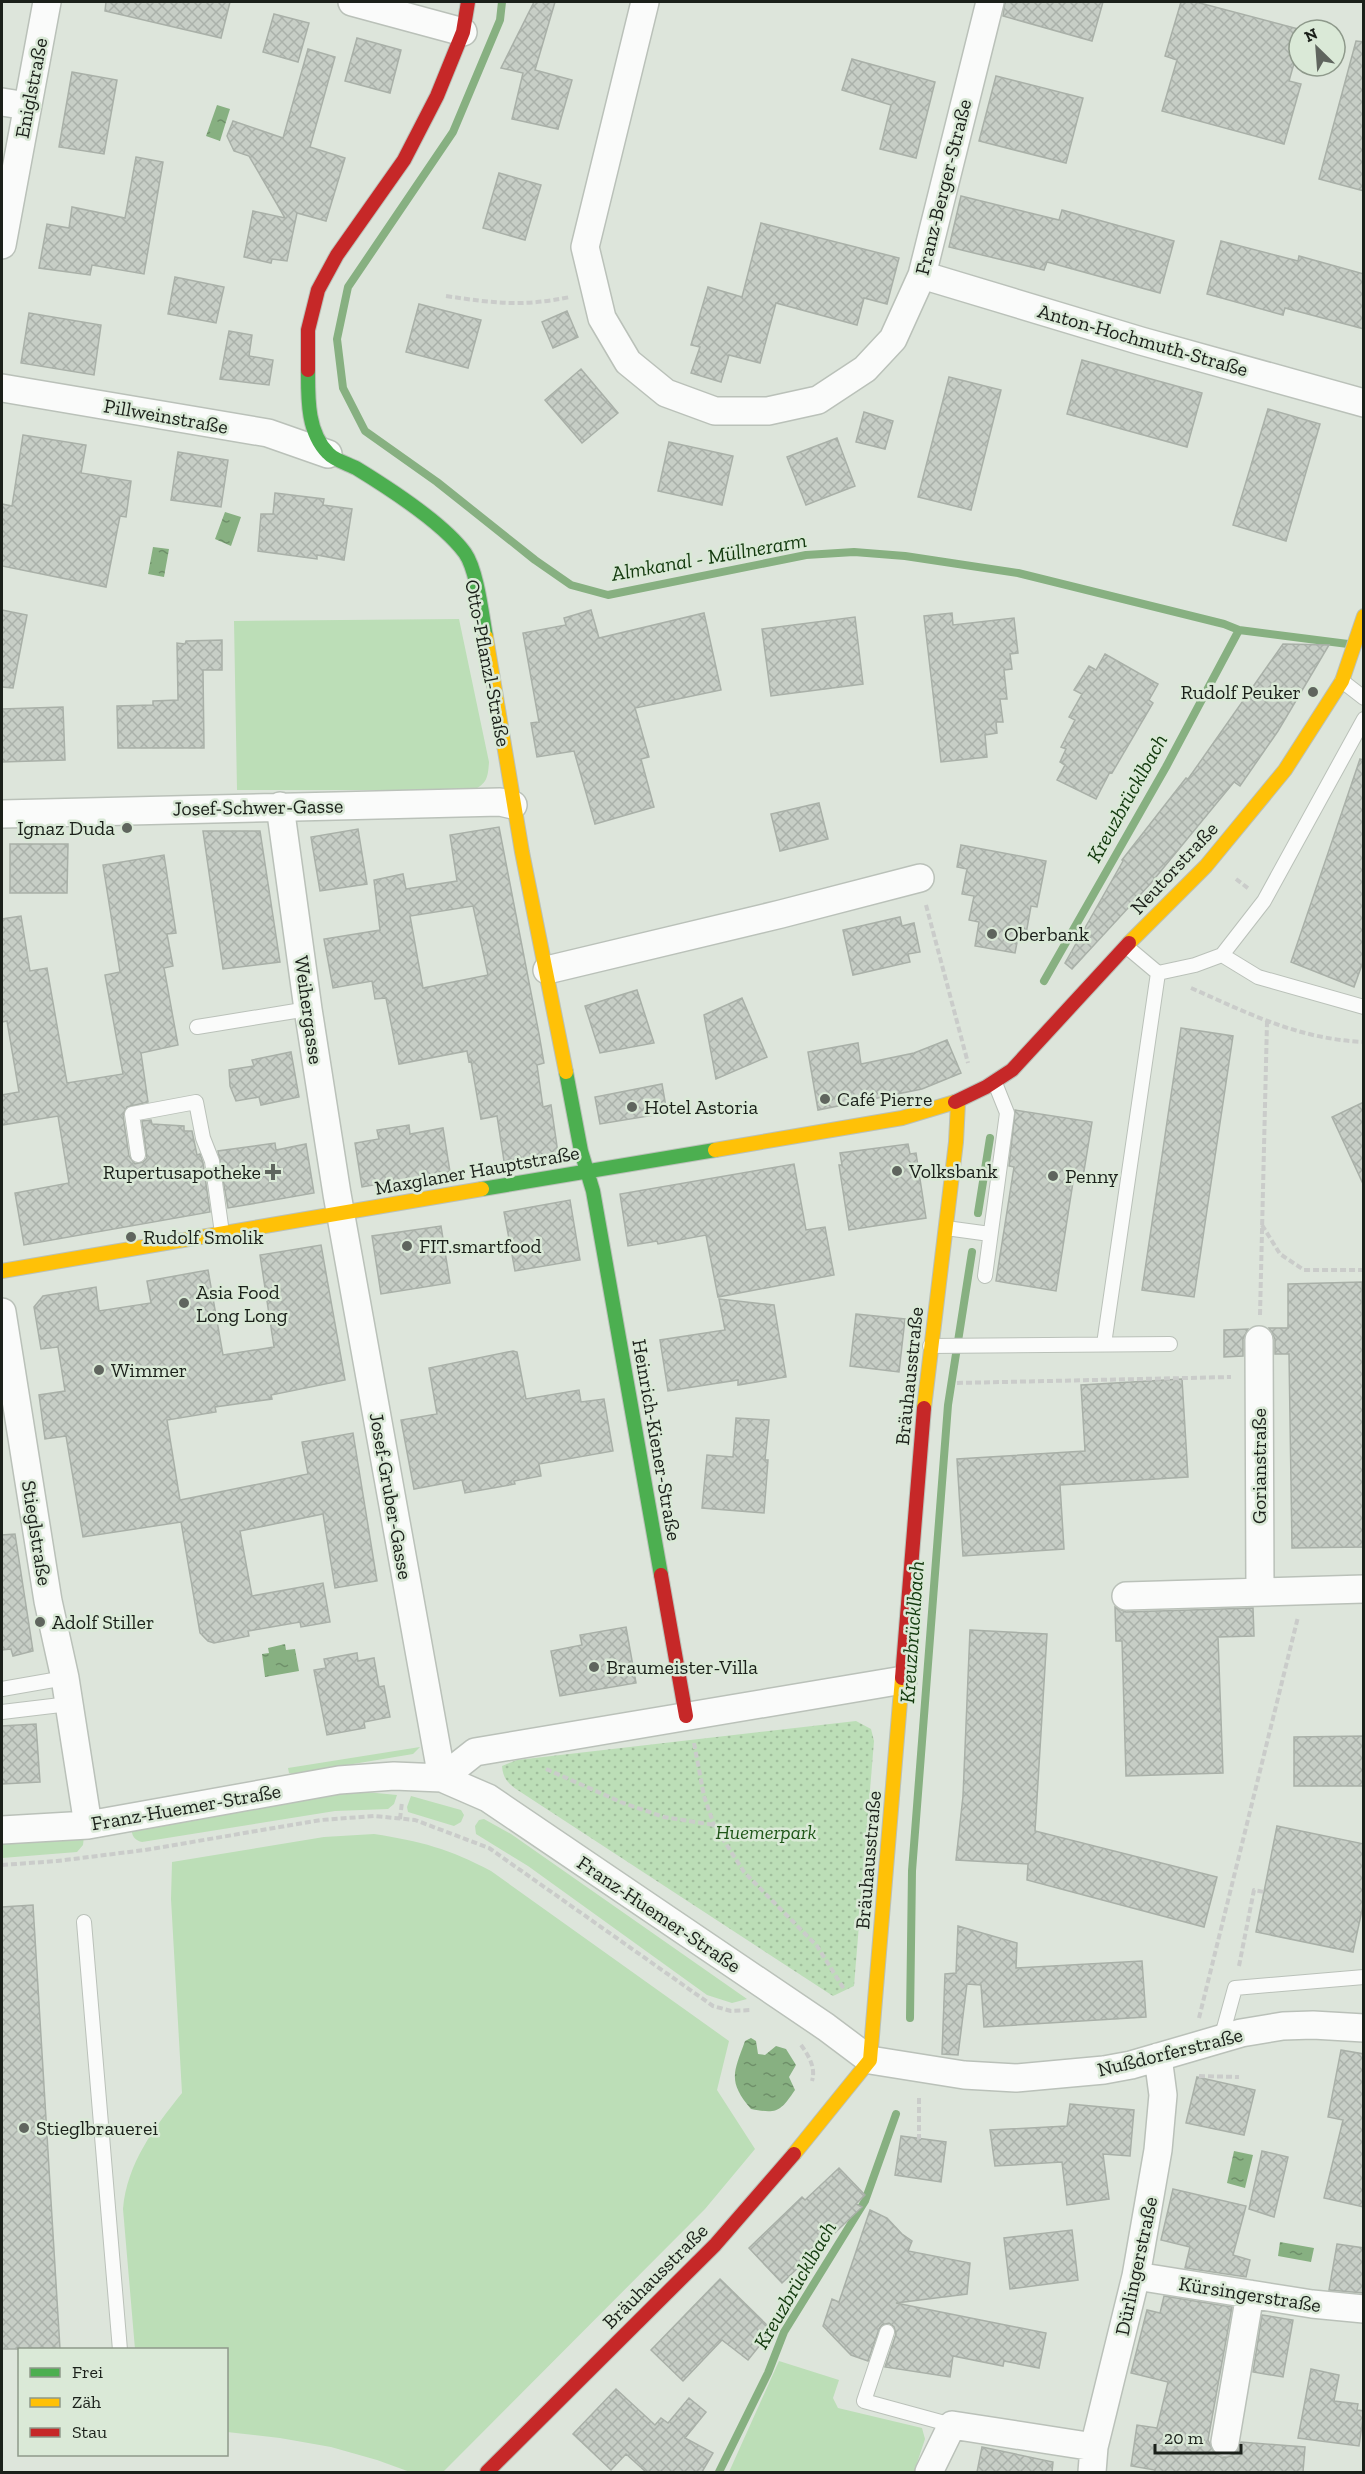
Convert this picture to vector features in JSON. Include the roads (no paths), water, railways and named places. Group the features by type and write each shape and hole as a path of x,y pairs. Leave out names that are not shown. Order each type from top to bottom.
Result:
{"street":[{"name":"Eniglstraße","path":"2,245 14,104 48,2"},
{"path":"352,2 463,32"},
{"path":"328,454 316,434 308,408 308,330 318,290 338,255 404,160 437,96 463,32 468,2"},
{"name":"Franz-Berger-Straße","path":"645,2 585,247 602,318 628,362 666,393 715,411 768,411 818,400 865,369 893,339 922,275 990,2"},
{"name":"Anton-Hochmuth-Straße","path":"922,275 1141,341 1364,403"},
{"name":"Pillweinstraße","path":"2,388 268,433 328,454"},
{"name":"Otto-Pflanzl-Straße","path":"328,454 357,469 439,525 465,554 479,595 513,805 548,970 581,1151 587,1171"},
{"name":"Neutorstraße","path":"958,1103 995,1083 1012,1070 1150,920 1206,866 1285,770 1342,681 1364,616"},
{"name":"Josef-Schwer-Gasse","path":"2,814 500,802 513,805"},
{"name":"Weihergasse","path":"280,806 308,1009 341,1213"},
{"path":"548,970 920,878"},
{"name":"Maxglaner Hauptstraße","path":"2,1271 910,1117 958,1103"},
{"name":"Bräuhausstraße","path":"487,2472 715,2245 813,2132 870,2060 926,1382 956,1142 958,1103"},
{"name":"Heinrich-Kiener-Straße","path":"587,1171 593,1191 689,1727"},
{"name":"Josef-Gruber-Gasse","path":"341,1213 442,1778"},
{"name":"Stieglstraße","path":"2,1312 48,1601 67,1691 88,1825"},
{"name":"Gorianstraße","path":"1259,1340 1260,1592"},
{"path":"1126,1596 1364,1589"},
{"path":"442,1778 475,1752 689,1727 903,1680"},
{"name":"Franz-Huemer-Straße","path":"2,1830 88,1825 339,1780 393,1776 442,1778 488,1798 826,2027 870,2060"},
{"name":"Nußdorferstraße","path":"870,2060 964,2075 1016,2078 1104,2070 1221,2039 1283,2026 1364,2028"},
{"name":"Dürlingerstraße","path":"1093,2460 1137,2276 1158,2150 1162,2095 1158,2057"},
{"name":"Kürsingerstraße","path":"1137,2276 1312,2304 1364,2309"},
{"path":"1225,2442 1250,2294"},
{"path":"929,2472 952,2425 1093,2460"}],"lane":[{"path":"1342,681 1364,698"},
{"path":"1158,973 1222,956 1264,901 1364,719"},
{"path":"1127,947 1158,973"},
{"path":"1222,956 1258,976 1364,1007"},
{"path":"1104,1344 1158,973"},
{"path":"197,1027 308,1009"},
{"path":"985,1276 1007,1113 995,1083"},
{"path":"138,1155 132,1114 196,1102 202,1138 212,1161 222,1233"},
{"path":"946,1228 990,1234"},
{"path":"930,1346 1170,1344"},
{"path":"2,1689 67,1691"},
{"path":"2,1712 67,1691"},
{"path":"84,1922 120,2348"},
{"path":"1221,2039 1235,1988 1364,1977"},
{"path":"887,2332 864,2401 952,2425"}],"water":[{"path":"217,105 230,109 220,141 206,136"},
{"path":"225,512 241,517 231,546 215,539"},
{"path":"153,547 169,549 164,577 148,574"},
{"path":"285,1644 286,1650 295,1649 299,1671 265,1677 262,1654 269,1653 268,1648"},
{"path":"751,2038 756,2041 758,2054 765,2055 776,2046 786,2049 796,2065 789,2077 795,2090 777,2110 751,2109 738,2091 736,2069 745,2041"},
{"path":"1234,2151 1253,2155 1245,2188 1227,2183"},
{"path":"1280,2242 1314,2248 1311,2262 1278,2256"}],"waterway":[{"name":"Almkanal - Müllnerarm","path":"502,2 500,20 453,132 348,287 337,339 343,388 365,431 437,482 535,560 571,585 608,595 806,555 854,552 905,556 1018,573 1224,624 1239,630 1348,644"},
{"name":"Kreuzbrücklbach","path":"1044,981 1166,767 1239,630"},
{"name":"Kreuzbrücklbach","path":"978,1213 990,1138"},
{"name":"Kreuzbrücklbach","path":"910,2018 912,1871 948,1405 972,1252"},
{"name":"Kreuzbrücklbach","path":"719,2472 768,2373 784,2332 865,2201 896,2114"}],"place":[{"name":"Rudolf Peuker","path":"1313,692"},
{"name":"Ignaz Duda","path":"127,828"},
{"name":"Oberbank","path":"992,934"},
{"name":"Café Pierre","path":"825,1099"},
{"name":"Hotel Astoria","path":"632,1107"},
{"name":"Volksbank","path":"897,1171"},
{"name":"Rupertusapotheke","path":"273,1172"},
{"name":"Penny","path":"1053,1176"},
{"name":"Rudolf Smolik","path":"131,1237"},
{"name":"FIT.smartfood","path":"407,1246"},
{"name":"Asia Food Long Long","path":"184,1303"},
{"name":"Wimmer","path":"99,1370"},
{"name":"Adolf Stiller","path":"40,1622"},
{"name":"Braumeister-Villa","path":"594,1667"},
{"name":"Stieglbrauerei","path":"24,2128"}],"park label":[{"name":"Huemerpark","path":"766,1832"}]}
